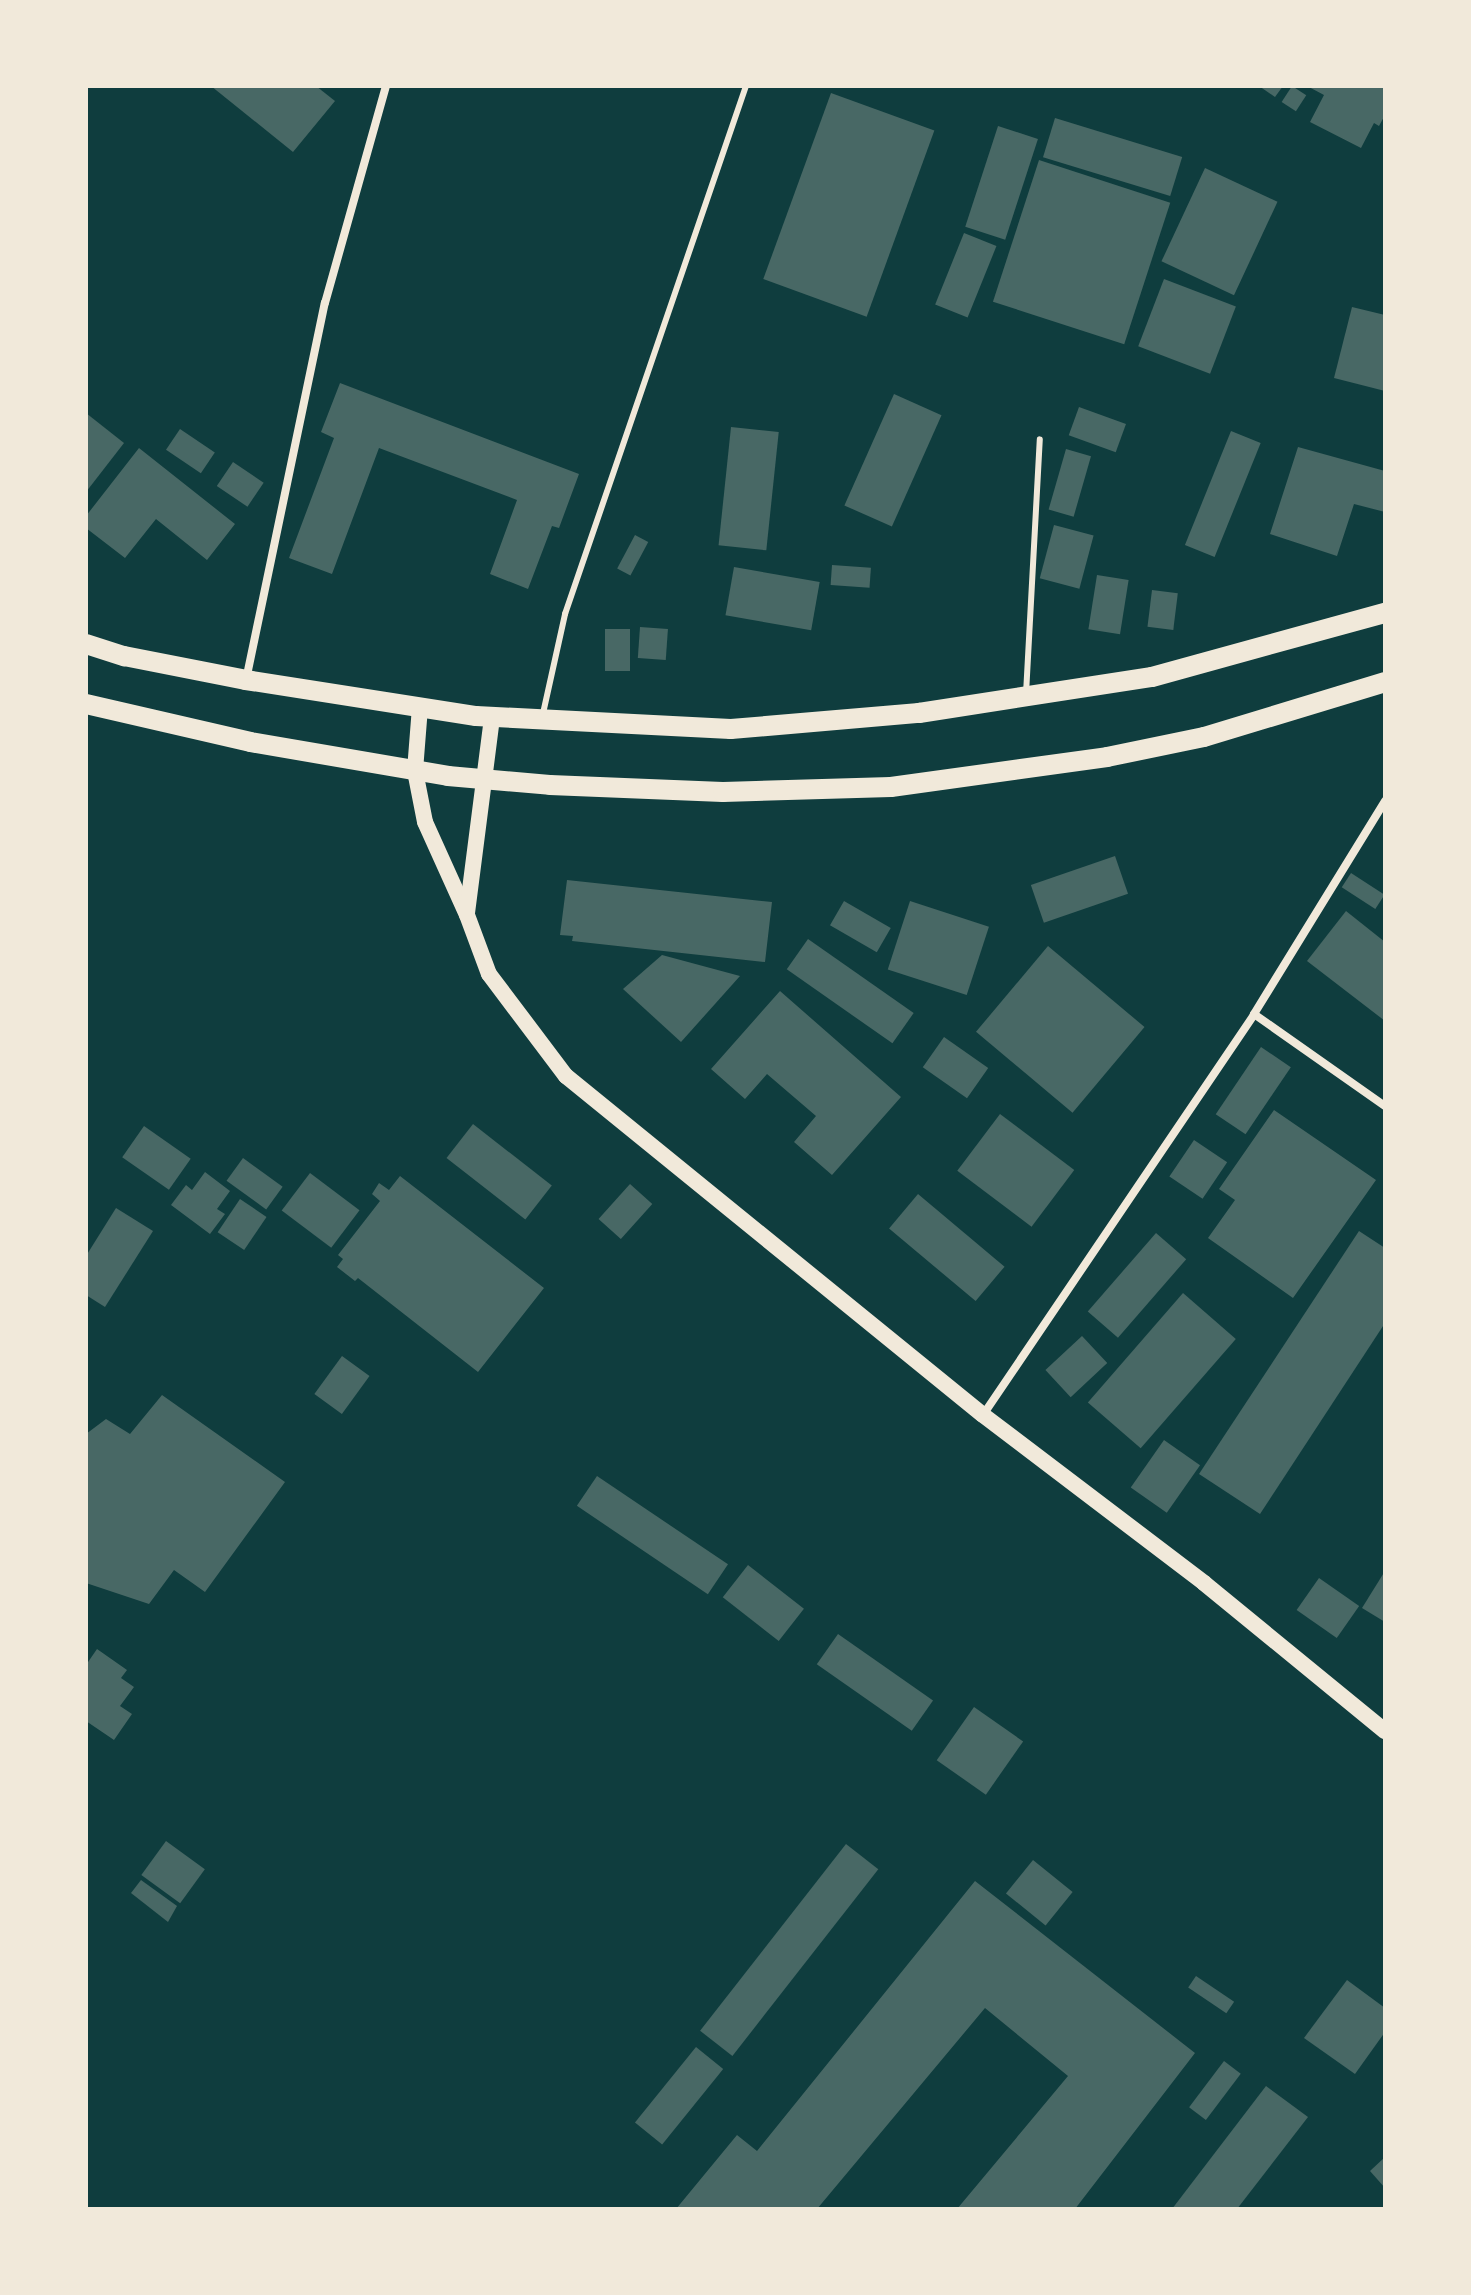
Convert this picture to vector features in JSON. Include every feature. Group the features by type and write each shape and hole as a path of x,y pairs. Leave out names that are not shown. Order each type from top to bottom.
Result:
{"main road":[{"path":"86,644 246,680 492,718 731,729 837,722 1152,677 1385,613"},
{"path":"86,704 250,742 415,771 486,779 723,792 891,787 1107,757 1190,740 1385,682"},
{"path":"420,707 415,771 425,822 467,915 489,974 566,1076 983,1415 1204,1583 1385,1731"},
{"path":"467,915 492,718"}],"street":[{"path":"246,680 325,303 386,86"},
{"path":"983,1415 1254,1014 1385,801"},
{"path":"1254,1014 1385,1106"}],"lane":[{"path":"542,722 565,614 746,86"},
{"path":"1026,697 1040,439"}],"building":[{"path":"211,86 316,86 335,101 293,152"},
{"path":"1259,86 1283,86 1275,97"},
{"path":"1292,86 1306,95 1296,111 1282,102"},
{"path":"1307,86 1385,86 1385,115 1379,126 1374,123 1361,148 1310,122 1324,95"},
{"path":"831,93 934,131 867,317 763,279"},
{"path":"1055,118 1182,157 1170,196 1043,157"},
{"path":"998,126 1038,139 1005,240 965,227"},
{"path":"1039,160 1170,203 1124,344 993,302"},
{"path":"1205,168 1278,202 1234,295 1161,261"},
{"path":"964,233 996,246 968,318 935,304"},
{"path":"1164,279 1236,307 1210,374 1138,346"},
{"path":"1352,307 1385,315 1385,391 1334,378"},
{"path":"340,383 579,474 559,528 552,526 528,589 490,574 517,500 379,448 332,574 289,558 334,438 321,432"},
{"path":"894,394 942,415 892,527 844,505"},
{"path":"1079,407 1126,424 1116,452 1069,435"},
{"path":"86,413 124,443 86,492"},
{"path":"731,427 779,432 766,550 719,545"},
{"path":"180,429 215,452 201,473 166,450"},
{"path":"1231,431 1261,443 1215,557 1185,545"},
{"path":"1298,447 1385,471 1385,512 1354,504 1337,556 1270,534"},
{"path":"139,448 235,524 207,560 156,519 125,558 86,528 86,516"},
{"path":"1066,449 1091,456 1074,517 1049,510"},
{"path":"233,462 264,483 247,507 217,486"},
{"path":"1054,525 1094,536 1079,589 1040,578"},
{"path":"635,535 648,542 630,576 617,569"},
{"path":"832,565 871,568 870,588 831,585"},
{"path":"734,567 820,582 811,630 725,615"},
{"path":"1097,575 1129,580 1120,634 1088,629"},
{"path":"1152,590 1178,593 1173,630 1147,627"},
{"path":"640,627 668,629 666,660 638,658"},
{"path":"605,629 630,629 630,671 605,671"},
{"path":"1115,856 1128,894 1044,923 1031,885"},
{"path":"1351,873 1385,895 1375,909 1342,887"},
{"path":"567,880 772,902 765,962 572,941 573,936 560,935"},
{"path":"844,901 891,928 877,952 830,925"},
{"path":"910,901 989,927 967,995 888,969"},
{"path":"1346,911 1385,942 1385,1021 1307,961"},
{"path":"808,939 914,1013 892,1043 787,969"},
{"path":"1048,946 1145,1027 1073,1113 976,1032"},
{"path":"662,955 740,976 681,1042 623,989"},
{"path":"780,991 901,1097 832,1175 794,1142 816,1116 767,1074 745,1099 711,1069"},
{"path":"944,1037 988,1068 967,1098 923,1067"},
{"path":"1261,1047 1291,1067 1246,1134 1216,1114"},
{"path":"1274,1110 1376,1180 1293,1298 1208,1238 1235,1200 1219,1189"},
{"path":"1000,1114 1074,1170 1032,1227 957,1171"},
{"path":"473,1124 552,1186 525,1219 447,1158"},
{"path":"144,1126 191,1159 169,1190 122,1157"},
{"path":"1194,1140 1227,1162 1203,1199 1169,1176"},
{"path":"243,1158 283,1187 266,1209 227,1181"},
{"path":"205,1172 230,1191 217,1209 225,1214 210,1234 171,1205 186,1185 192,1190"},
{"path":"310,1173 360,1210 331,1248 282,1211"},
{"path":"400,1176 544,1288 478,1372 358,1278 355,1281 337,1267 343,1259 338,1255 380,1201 372,1194 379,1183 389,1190"},
{"path":"630,1184 652,1204 621,1239 599,1219"},
{"path":"918,1194 1005,1267 976,1301 889,1228"},
{"path":"240,1199 267,1217 244,1250 218,1232"},
{"path":"116,1208 153,1231 105,1307 86,1295 86,1256"},
{"path":"1359,1231 1385,1248 1385,1323 1260,1514 1199,1474"},
{"path":"1156,1233 1186,1259 1118,1338 1088,1311"},
{"path":"1183,1293 1236,1339 1141,1448 1088,1402"},
{"path":"1082,1336 1107,1363 1071,1397 1045,1370"},
{"path":"342,1356 370,1376 342,1414 314,1394"},
{"path":"162,1395 285,1482 205,1592 174,1570 149,1604 86,1583 86,1434 106,1419 130,1434"},
{"path":"1164,1440 1200,1465 1167,1513 1131,1488"},
{"path":"597,1476 728,1564 708,1594 577,1506"},
{"path":"748,1565 804,1609 779,1641 723,1597"},
{"path":"1385,1571 1385,1622 1362,1608"},
{"path":"1319,1578 1359,1606 1337,1638 1297,1610"},
{"path":"838,1634 933,1701 912,1731 817,1664"},
{"path":"97,1649 127,1670 121,1678 134,1687 120,1706 132,1714 114,1740 86,1721 86,1665"},
{"path":"974,1707 1023,1741 986,1795 937,1760"},
{"path":"166,1841 205,1869 180,1903 141,1875"},
{"path":"846,1844 878,1869 732,2056 700,2031"},
{"path":"1033,1860 1073,1892 1046,1926 1006,1893"},
{"path":"141,1880 177,1906 168,1922 131,1893"},
{"path":"975,1881 1195,2053 1075,2209 957,2209 1068,2076 985,2008 817,2209 676,2209 737,2135 757,2151"},
{"path":"1196,1976 1234,2002 1226,2013 1188,1988"},
{"path":"1347,1980 1385,2008 1385,2032 1355,2074 1304,2038"},
{"path":"696,2047 723,2069 662,2144 635,2122"},
{"path":"1224,2061 1241,2074 1206,2120 1189,2107"},
{"path":"1266,2086 1308,2117 1237,2209 1172,2209"},
{"path":"1385,2157 1385,2188 1370,2171"}]}
